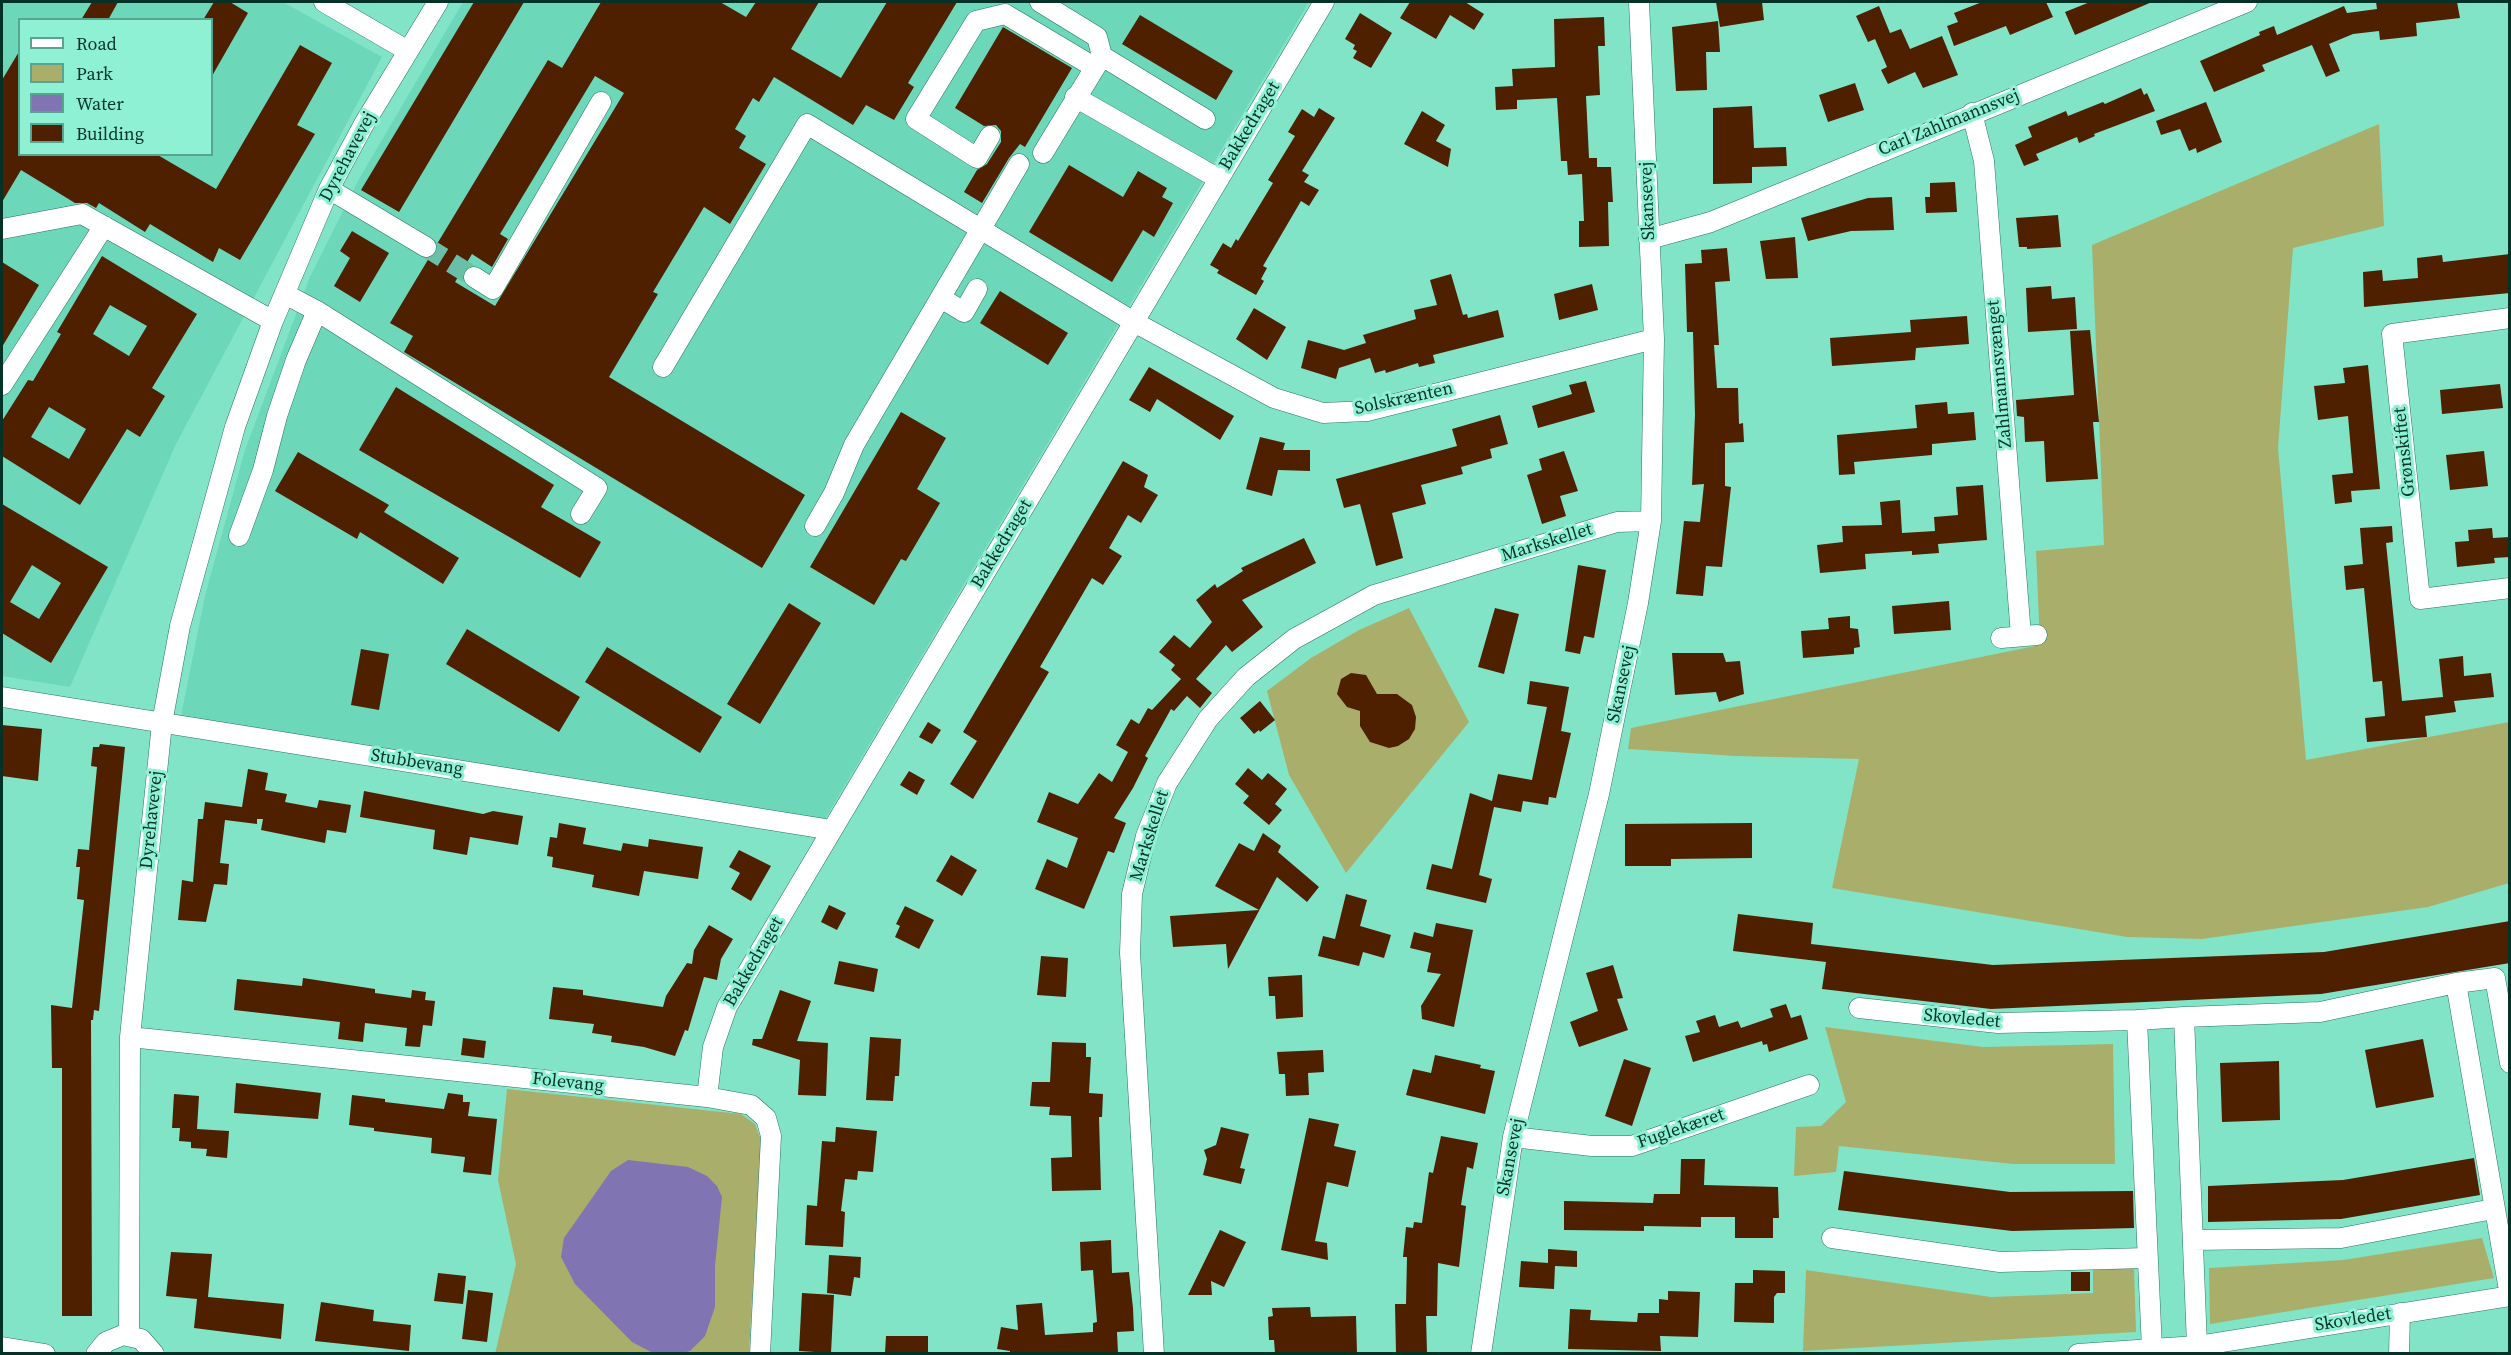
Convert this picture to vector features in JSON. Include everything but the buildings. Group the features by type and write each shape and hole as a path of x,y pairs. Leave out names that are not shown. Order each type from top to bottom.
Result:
{"street":[{"path":"324,2 408,51"},
{"name":"Dyrehavevej","path":"129,1335 130,1037 162,723 180,626 236,427 273,321 329,189 438,2"},
{"path":"1040,2 1096,38 1098,62 1043,153"},
{"name":"Bakkedraget","path":"707,1097 713,1047 727,1007 1324,2"},
{"name":"Skansevej","path":"1481,1353 1513,1137 1601,783 1636,614 1651,521 1654,339 1639,2"},
{"name":"Carl Zahlmannsvej","path":"1649,239 1711,222 2247,2"},
{"path":"990,136 977,158 916,119 976,21 1010,8 1098,62 1205,119"},
{"path":"1076,97 1219,179"},
{"path":"474,277 493,289 601,102"},
{"name":"Zahlmannsvænget","path":"1972,113 1984,161 2029,636 2001,638"},
{"name":"Solskrænten","path":"663,367 807,124 1134,322 1274,398 1323,413 1367,411 1654,339"},
{"path":"815,526 834,493 854,445 1019,164"},
{"path":"329,189 426,247"},
{"path":"2,229 82,214 273,321"},
{"path":"2,385 104,226"},
{"path":"941,298 964,312 978,289"},
{"path":"285,294 317,311 597,488 581,514"},
{"path":"239,536 263,470 277,416 296,360 317,311"},
{"name":"Grønskiftet","path":"2510,318 2392,334 2420,599 2510,588"},
{"name":"Markskellet","path":"1154,1353 1130,953 1132,894 1146,836 1167,783 1208,719 1246,677 1294,639 1374,595 1617,522 1651,521"},
{"name":"Stubbevang","path":"2,697 832,830"},
{"name":"Skovledet","path":"1859,1008 1998,1023 2320,1012 2456,983 2502,977 2510,1063"},
{"name":"Skovledet","path":"2078,1353 2197,1346 2510,1296 2493,1209 2456,983"},
{"path":"2184,1017 2197,1346"},
{"path":"2137,1020 2146,1258 2152,1349"},
{"name":"Folevang","path":"130,1037 707,1097 751,1105 766,1118 771,1136 760,1353"},
{"name":"Fuglekæret","path":"1513,1137 1592,1146 1632,1146 1809,1085"},
{"path":"2193,1240 2341,1238 2493,1209"},
{"path":"1832,1238 2000,1262 2146,1258"},
{"path":"2399,1353 2400,1313"},
{"path":"96,1353 111,1339 129,1335 146,1343 154,1353"},
{"path":"9,1349 45,1353"}],"shaded area":[{"path":"2,2 283,2 382,57 176,444 70,687 2,676"},
{"path":"463,2 1309,2 825,819 180,721 205,596 245,450 310,277 359,179"}],"green space":[{"path":"2379,124 2384,226 2293,248 2278,448 2306,760 2509,722 2509,883 2428,907 2202,939 2127,937 1832,888 1859,759 1735,756 1628,749 1631,728 2040,645 2036,551 2104,545 2092,245"},
{"path":"1409,608 1469,722 1346,873 1289,775 1267,691 1311,658 1359,630"},
{"path":"1825,1027 1983,1047 2113,1044 2115,1164 2013,1164 1839,1146 1836,1172 1794,1176 1796,1127 1821,1126 1846,1102"},
{"path":"507,1089 741,1114 755,1124 761,1140 749,1353 495,1354 516,1264 498,1180"},
{"path":"2482,1238 2494,1278 2210,1324 2209,1268 2343,1260"},
{"path":"2134,1268 2136,1332 1803,1351 1806,1270 1991,1297 2093,1293 2093,1270"}],"water":[{"path":"628,1160 688,1167 707,1176 717,1186 722,1197 715,1266 715,1307 705,1336 690,1351 653,1353 632,1342 575,1284 561,1257 564,1238 611,1171"}],"tunnel":[{"path":"426,247 474,277"}]}
